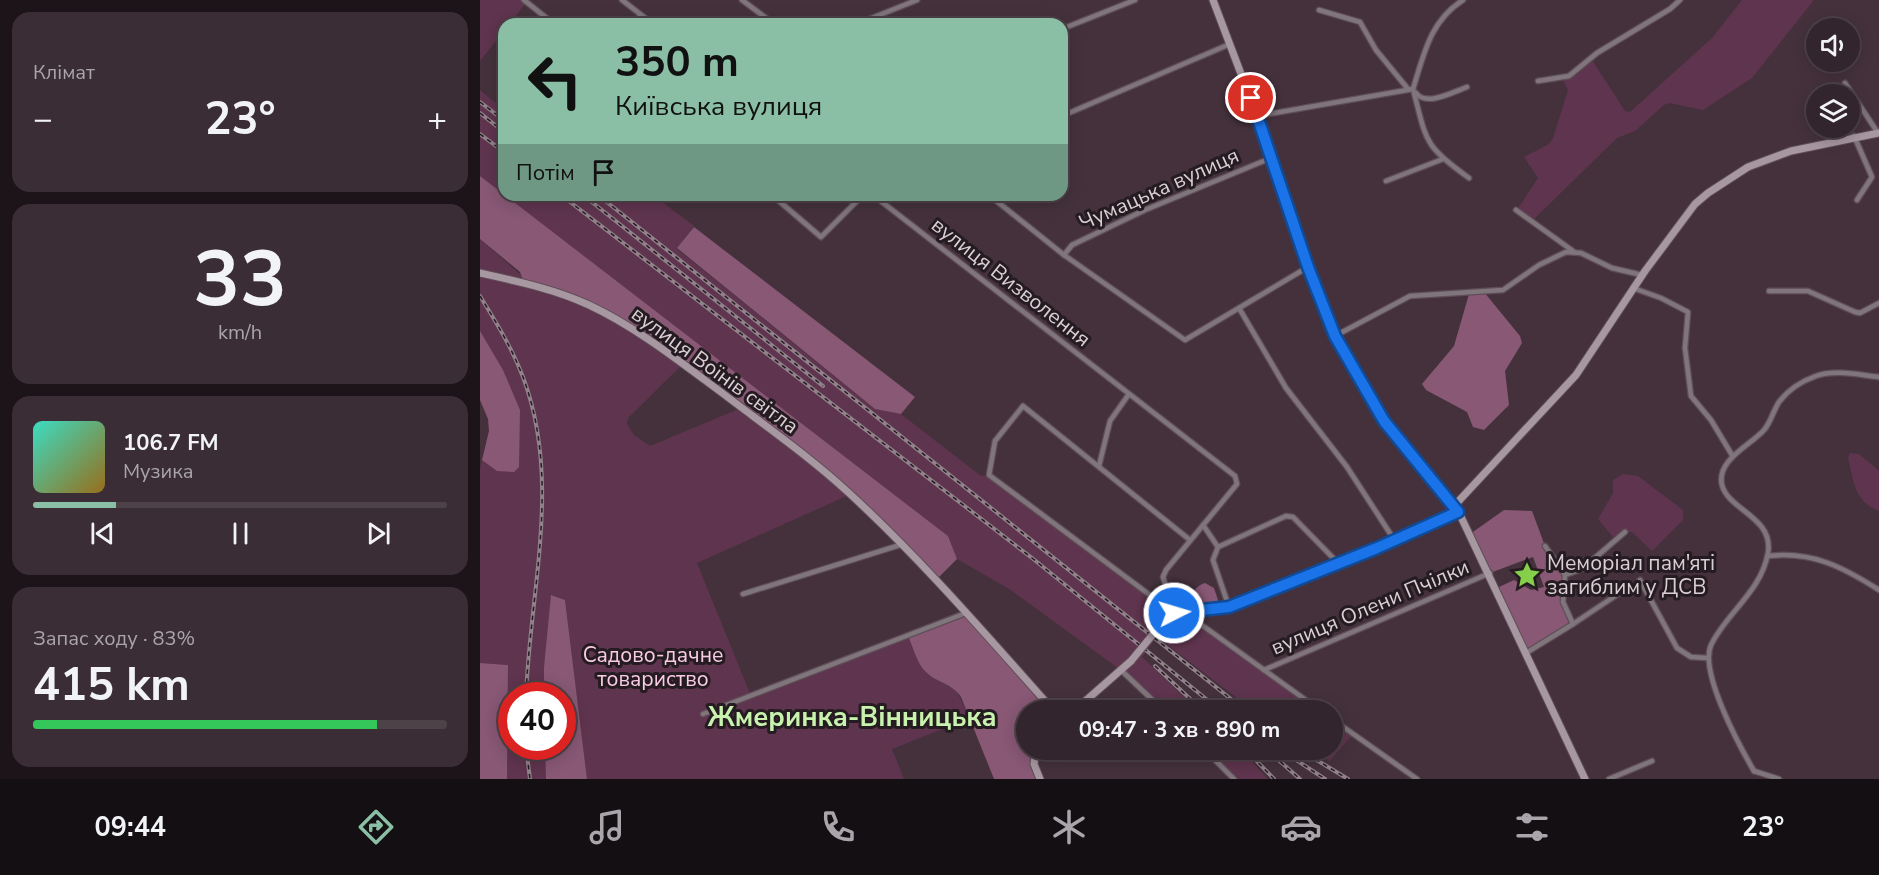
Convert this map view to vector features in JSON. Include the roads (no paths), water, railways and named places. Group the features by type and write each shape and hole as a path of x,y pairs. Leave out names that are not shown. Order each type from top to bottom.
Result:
{"street":[{"path":"524,0 546,18"},
{"path":"622,0 645,18"},
{"path":"742,0 766,18"},
{"path":"871,18 917,0"},
{"path":"1068,27 1135,0"},
{"path":"1213,0 1257,116 1308,267 1335,336 1384,421 1457,509 1490,573 1585,779"},
{"path":"1462,0 1446,11 1437,23 1411,89 1426,137 1434,152 1469,178"},
{"path":"1538,81 1569,76 1597,53 1670,9 1680,0"},
{"path":"1319,10 1352,18 1362,24 1376,50 1420,98 1427,100 1467,87"},
{"path":"1068,113 1230,44"},
{"path":"1845,83 1879,133 1860,135"},
{"path":"1257,116 1411,89"},
{"path":"1087,700 1122,671 1159,627 1174,613 1229,607 1395,541 1457,509 1576,375 1642,275 1695,204 1748,166 1791,150 1845,138"},
{"path":"1855,138 1872,177 1857,200"},
{"name":"Чумацька вулиця","path":"1064,255 1072,245 1145,210 1271,158"},
{"path":"1386,181 1443,159"},
{"path":"779,201 821,237 857,201"},
{"name":"вулиця Визволення","path":"881,201 1238,480 1163,577 1174,613"},
{"path":"996,201 1064,255 1182,339 1189,339 1308,267"},
{"path":"1516,210 1575,252 1612,268 1642,275"},
{"path":"1335,336 1404,297 1503,290 1555,256 1575,252"},
{"name":"вулиця Воїнів світла","path":"480,273 573,298 600,310 644,337 829,475 966,613 1044,700"},
{"path":"1634,288 1662,298 1688,312 1685,348 1691,396 1711,420 1732,454"},
{"path":"1769,291 1808,291 1860,313 1879,303"},
{"path":"1239,308 1286,388 1347,467 1395,541"},
{"path":"1753,779 1754,771 1729,726 1708,658 1712,643 1761,576 1768,556 1768,543 1763,528 1723,487 1722,478 1732,454 1765,429 1779,402 1797,385 1818,375 1841,373 1879,377"},
{"path":"1099,466 1110,421 1129,394"},
{"path":"1190,540 1023,406 995,441 989,475 1174,613 1199,623 1306,700"},
{"path":"1229,607 1213,560 1218,547 1286,516 1293,517 1339,564"},
{"path":"1203,525 1218,547"},
{"path":"1565,575 1582,569 1625,532"},
{"path":"743,594 900,544"},
{"path":"1545,546 1565,575 1563,602 1573,624"},
{"path":"1768,556 1791,553 1804,555 1850,573 1879,590"},
{"name":"вулиця Олени Пчілки","path":"1264,670 1490,573"},
{"path":"1640,580 1677,648 1691,657 1708,658"},
{"path":"1526,653 1618,594"},
{"path":"703,714 966,613"},
{"path":"1122,671 1152,700"},
{"path":"1343,727 1417,779"},
{"path":"1035,760 1040,779"},
{"path":"1215,760 1234,779"},
{"path":"1609,779 1652,761"},
{"path":"1754,771 1779,779"}],"railway":[{"path":"480,102 497,115"},
{"path":"480,113 498,127"},
{"path":"480,134 498,148"},
{"path":"569,201 1032,558 1207,700"},
{"path":"591,201 823,386"},
{"path":"606,201 1232,700"},
{"path":"480,296 519,366 534,416 540,456 541,535 527,682"},
{"path":"1155,666 1191,700"},
{"path":"528,760 530,779"},
{"path":"1256,760 1274,779"},
{"path":"1278,760 1300,779"},
{"path":"1296,760 1325,779"},
{"path":"1317,760 1348,779"}],"place":[{"name":"Меморіал пам'яті загиблим у ДСВ","path":"1527,575"}],"district":[{"name":"Жмеринка-Вінницька","path":"852,717"}],"park label":[{"name":"Садово-дачне товариство","path":"653,667"}]}
